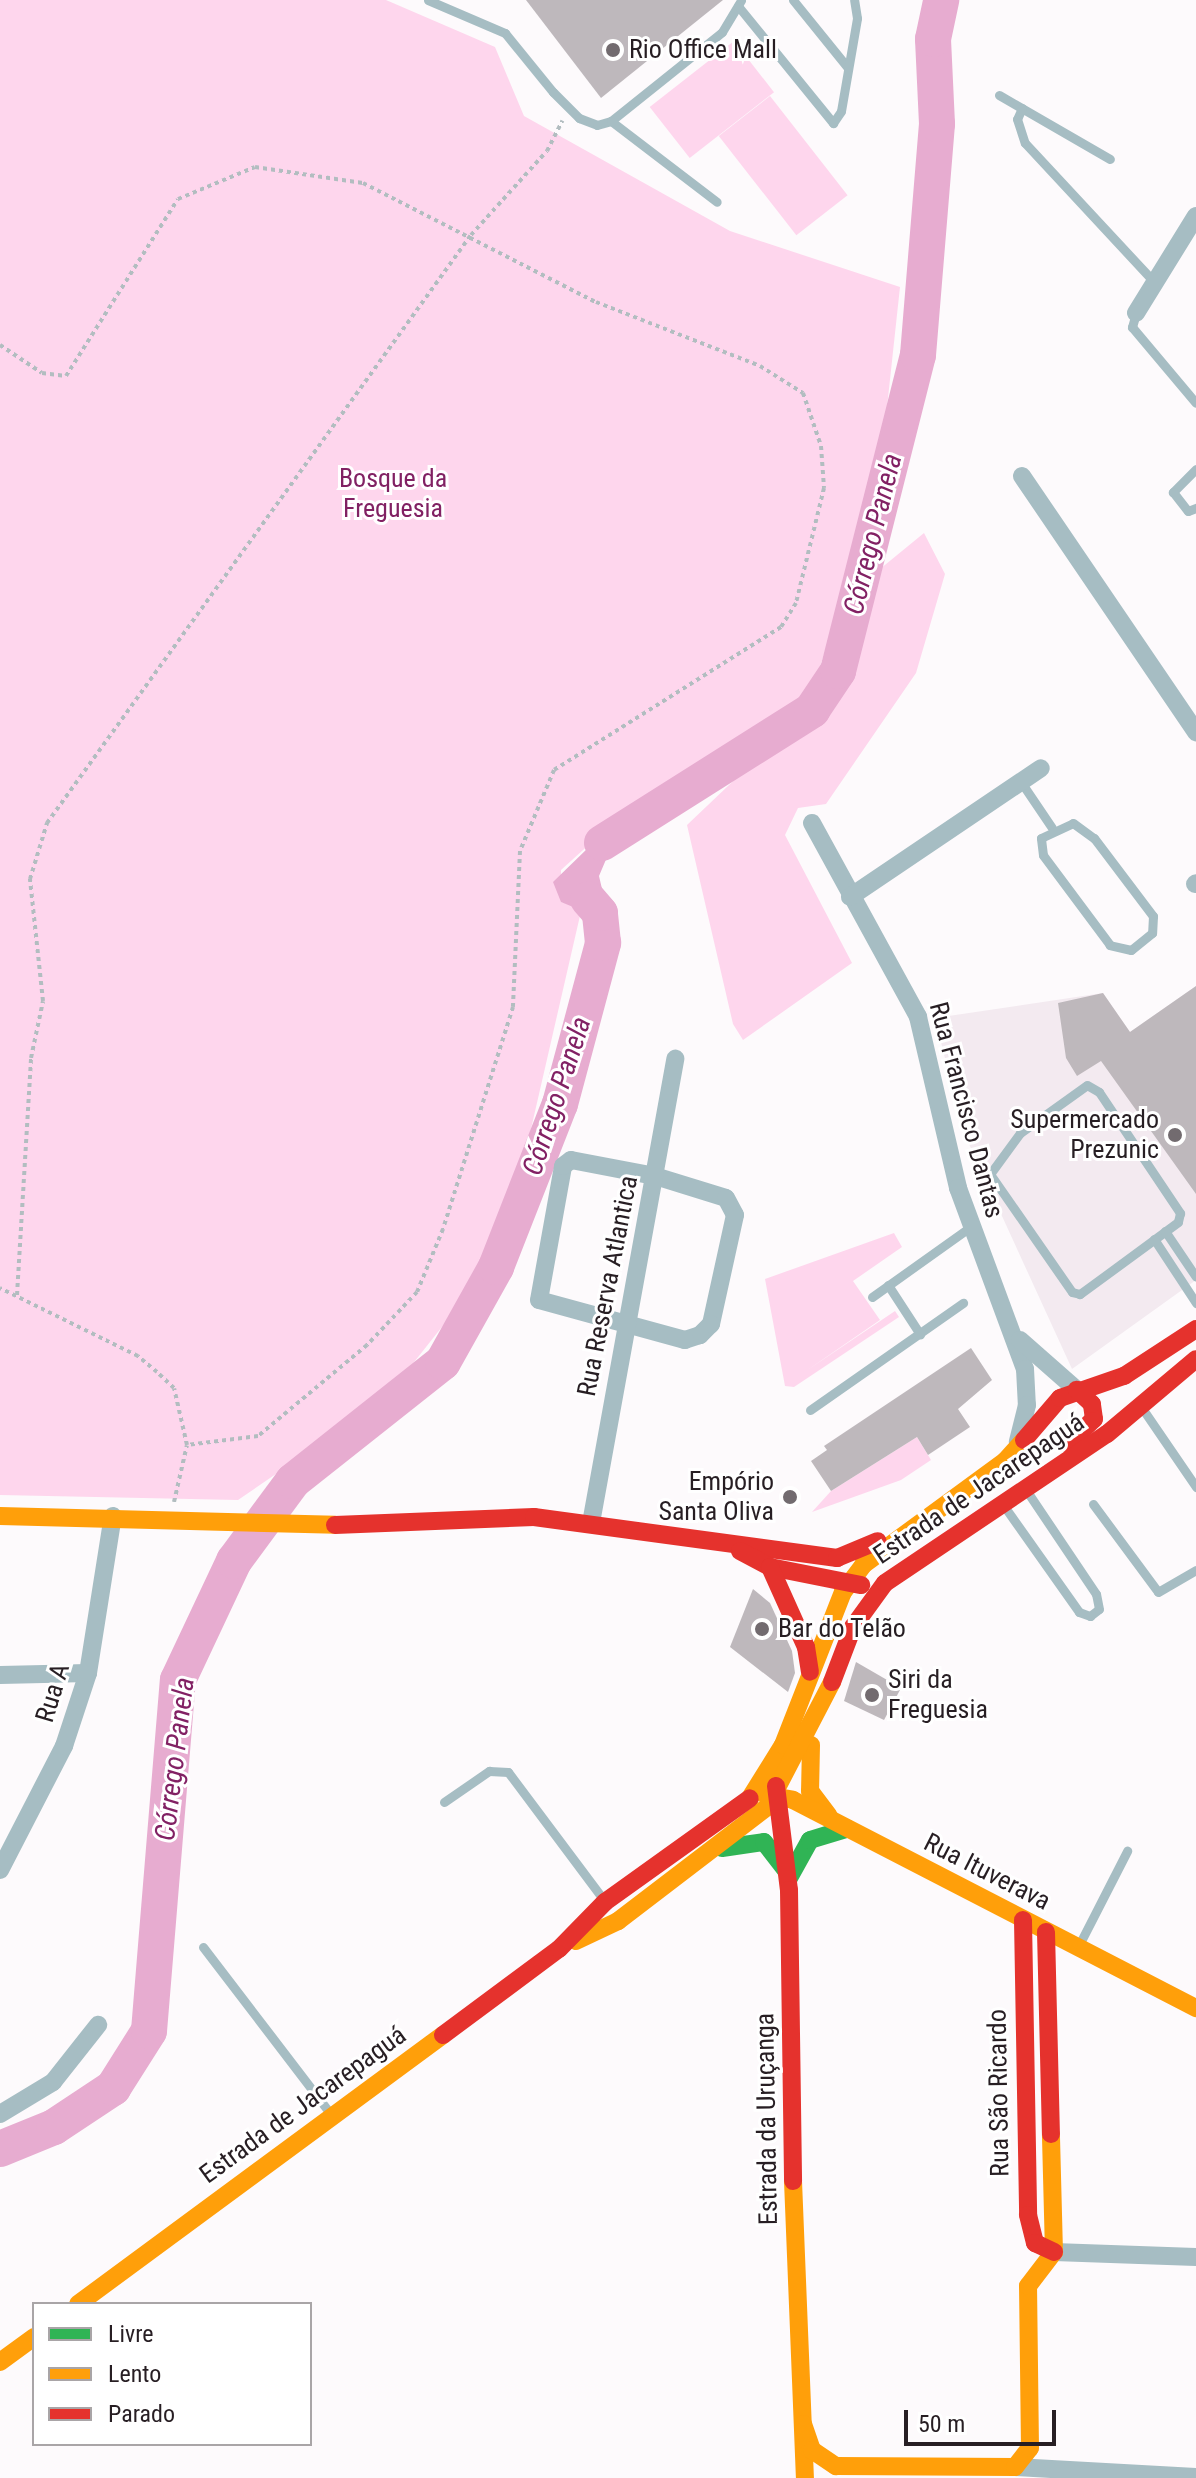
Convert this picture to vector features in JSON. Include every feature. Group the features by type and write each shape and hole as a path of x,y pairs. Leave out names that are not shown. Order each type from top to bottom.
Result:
{"main road":[{"name":"Estrada de Jacarepaguá","path":"81,2302 559,1949 605,1902 751,1797 776,1759 848,1583 903,1532 1013,1453 1052,1405 1077,1390 1124,1376 1196,1329"},
{"name":"Estrada de Jacarepaguá","path":"559,1949 618,1921 718,1850 777,1795 822,1708 853,1627 897,1573 1025,1489 1140,1406 1196,1359"},
{"path":"1025,1489 1043,1462 1092,1427 1092,1404 1077,1390"},
{"path":"0,1516 113,1516 273,1527 534,1517 591,1523 734,1548 837,1558 903,1532"},
{"path":"734,1548 770,1567 848,1583 871,1584 897,1573"},
{"path":"770,1567 806,1647 810,1673"},
{"path":"822,1708 807,1759 808,1782 821,1809 847,1829"},
{"name":"Estrada da Uruçanga","path":"776,1759 777,1795 788,1880 805,2478"},
{"path":"751,1797 777,1795"},
{"name":"Rua Ituverava","path":"777,1795 1196,2008"},
{"path":"788,1880 795,1858 810,1840 847,1829"},
{"path":"718,1850 764,1842 788,1880"},
{"name":"Rua São Ricardo","path":"1023,1920 1028,2215 1035,2243 1054,2252 1046,1932"},
{"path":"813,2478 836,2466 1015,2467 1031,2440 1028,2286 1054,2252"},
{"path":"0,2362 32,2338"},
{"path":"803,2424 812,2450 836,2466"}],"street":[{"path":"1136,313 1193,230"},
{"path":"1022,476 1196,732"},
{"path":"850,897 1041,768"},
{"name":"Rua Francisco Dantas","path":"812,823 918,1017 970,1227 1013,1332 1027,1388 1013,1453"},
{"name":"Rua Reserva Atlantica","path":"591,1523 675,1059"},
{"path":"581,1160 655,1176 726,1198 735,1215 711,1324 685,1340 626,1325 539,1300 537,1292 563,1166 581,1160"},
{"name":"Rua Francisco Dantas","path":"1013,1332 1041,1365 1077,1390"},
{"name":"Rua A","path":"0,1870 64,1746 88,1673 113,1516"},
{"path":"0,1675 88,1673"},
{"path":"0,2114 53,2082 98,2025"},
{"path":"1054,2252 1196,2257"},
{"path":"1031,2440 1062,2472"},
{"path":"1015,2467 1196,2477"}],"lane":[{"path":"428,0 505,33 569,108 597,125 611,121 722,32 739,3 826,122 839,118 848,68 854,0"},
{"path":"793,0 848,68"},
{"path":"999,95 1110,159"},
{"path":"1022,108 1017,119 1025,143 1155,283"},
{"path":"611,121 717,202"},
{"path":"1136,313 1132,327 1196,403"},
{"path":"1196,469 1173,492 1188,511 1196,508"},
{"path":"1021,782 1052,828"},
{"path":"1073,823 1085,828 1153,916 1152,933 1131,950 1110,945 1049,865 1039,845 1052,828 1073,823"},
{"path":"1087,1085 1099,1092 1176,1201 1178,1222 1154,1239 1080,1294 1072,1292 990,1174 1020,1133 1087,1085"},
{"path":"872,1297 970,1227"},
{"path":"1165,1231 1196,1277"},
{"path":"1154,1239 1196,1303"},
{"path":"888,1285 920,1334"},
{"path":"810,1410 963,1303"},
{"path":"1140,1406 1196,1487"},
{"path":"1002,1504 1079,1612 1090,1616 1099,1609 1096,1594 1025,1489"},
{"path":"1093,1504 1158,1592 1196,1570"},
{"path":"444,1802 489,1771 508,1772 605,1902"},
{"path":"1077,1948 1127,1851"},
{"path":"203,1947 332,2116"}],"path":[{"path":"17,1295 31,1058 43,1001 30,879 47,823 471,235 547,151 569,108"},
{"path":"0,345 42,373 66,376 178,199 255,167 363,183 471,235 596,302 760,366 803,393 821,446 824,488 796,603 781,627 603,734 554,770 531,816 516,877 513,1007 417,1292 367,1345 258,1436 187,1445"},
{"path":"0,1288 138,1356 174,1388 187,1445 170,1520"}],"shaded area":[{"path":"625,812 643,815 613,843 599,876 609,919 603,943 595,916 561,902 553,882"},
{"path":"1196,986 1196,1280 1072,1369 963,1131 935,1018 1103,993 1130,1032"}],"green space":[{"name":"Bosque da Freguesia","path":"0,0 386,0 495,47 524,116 730,231 900,287 880,472 816,680 777,728 625,812 561,870 561,902 582,907 525,1155 472,1289 384,1400 238,1500 0,1495"},
{"path":"734,41 774,92 690,158 650,107"},
{"path":"770,96 848,195 796,235 719,136"},
{"path":"924,533 945,574 916,673 826,804 798,808 785,835 852,963 743,1040 733,1024 687,825 770,746 845,649 880,569"},
{"path":"894,1233 902,1247 853,1281 880,1320 806,1371 895,1311 899,1317 794,1387 785,1386 765,1279"},
{"path":"917,1437 931,1460 901,1480 812,1512 831,1491"}],"building":[{"name":"Rio Office Mall","path":"526,0 723,0 601,98"},
{"name":"Supermercado Prezunic","path":"1196,986 1196,1194 1101,1061 1077,1076 1066,1058 1058,1003 1103,993 1130,1032"},
{"path":"971,1348 992,1380 958,1409 970,1427 928,1455 917,1437 831,1491 811,1461 827,1450 824,1446"},
{"name":"Bar do Telão","path":"753,1589 770,1603 792,1651 795,1673 788,1692 730,1647"},
{"name":"Siri da Freguesia","path":"856,1662 901,1688 884,1720 844,1701"}],"waterway":[{"name":"Córrego Panela","path":"602,843 812,710 838,671 918,355 937,124 933,39 941,0"},
{"name":"Córrego Panela","path":"0,2149 54,2127 113,2088 149,2031 178,1680 234,1561 293,1481 443,1362 496,1267 560,1104 603,943 600,913 588,899"}],"traffic: fast":[{"path":"789,1878 810,1840 847,1829"},
{"path":"722,1848 764,1842 786,1870"}],"traffic: slow":[{"path":"750,1798 783,1745 843,1592 863,1565 1005,1461 1024,1440"},
{"path":"0,1516 335,1525"},
{"path":"576,1941 618,1921 767,1807 832,1682"},
{"path":"811,1745 810,1791 829,1816"},
{"path":"766,1795 793,1800 1196,2008"},
{"path":"81,2302 443,2035"},
{"path":"803,2424 812,2450 836,2466 1015,2467 1030,2448 1028,2286 1054,2252 1051,2134"},
{"path":"793,2181 805,2478"},
{"path":"0,2362 32,2338"}],"traffic: jam":[{"path":"1024,1440 1060,1398 1124,1376 1196,1329"},
{"path":"832,1682 853,1627 885,1583 1107,1434 1196,1359"},
{"path":"1068,1444 1094,1419 1092,1404 1077,1390"},
{"path":"335,1525 534,1517 837,1558 878,1541"},
{"path":"740,1551 770,1567 861,1585"},
{"path":"770,1567 806,1647 810,1672"},
{"path":"776,1786 789,1890 793,2181"},
{"path":"443,2035 559,1949 605,1902 750,1798"},
{"path":"1023,1920 1028,2215 1035,2243 1054,2252"},
{"path":"1046,1932 1051,2134"}],"place":[{"name":"Rio Office Mall","path":"613,50"},
{"name":"Supermercado Prezunic","path":"1175,1135"},
{"name":"Empório Santa Oliva","path":"790,1497"},
{"name":"Bar do Telão","path":"762,1629"},
{"name":"Siri da Freguesia","path":"872,1695"}]}
